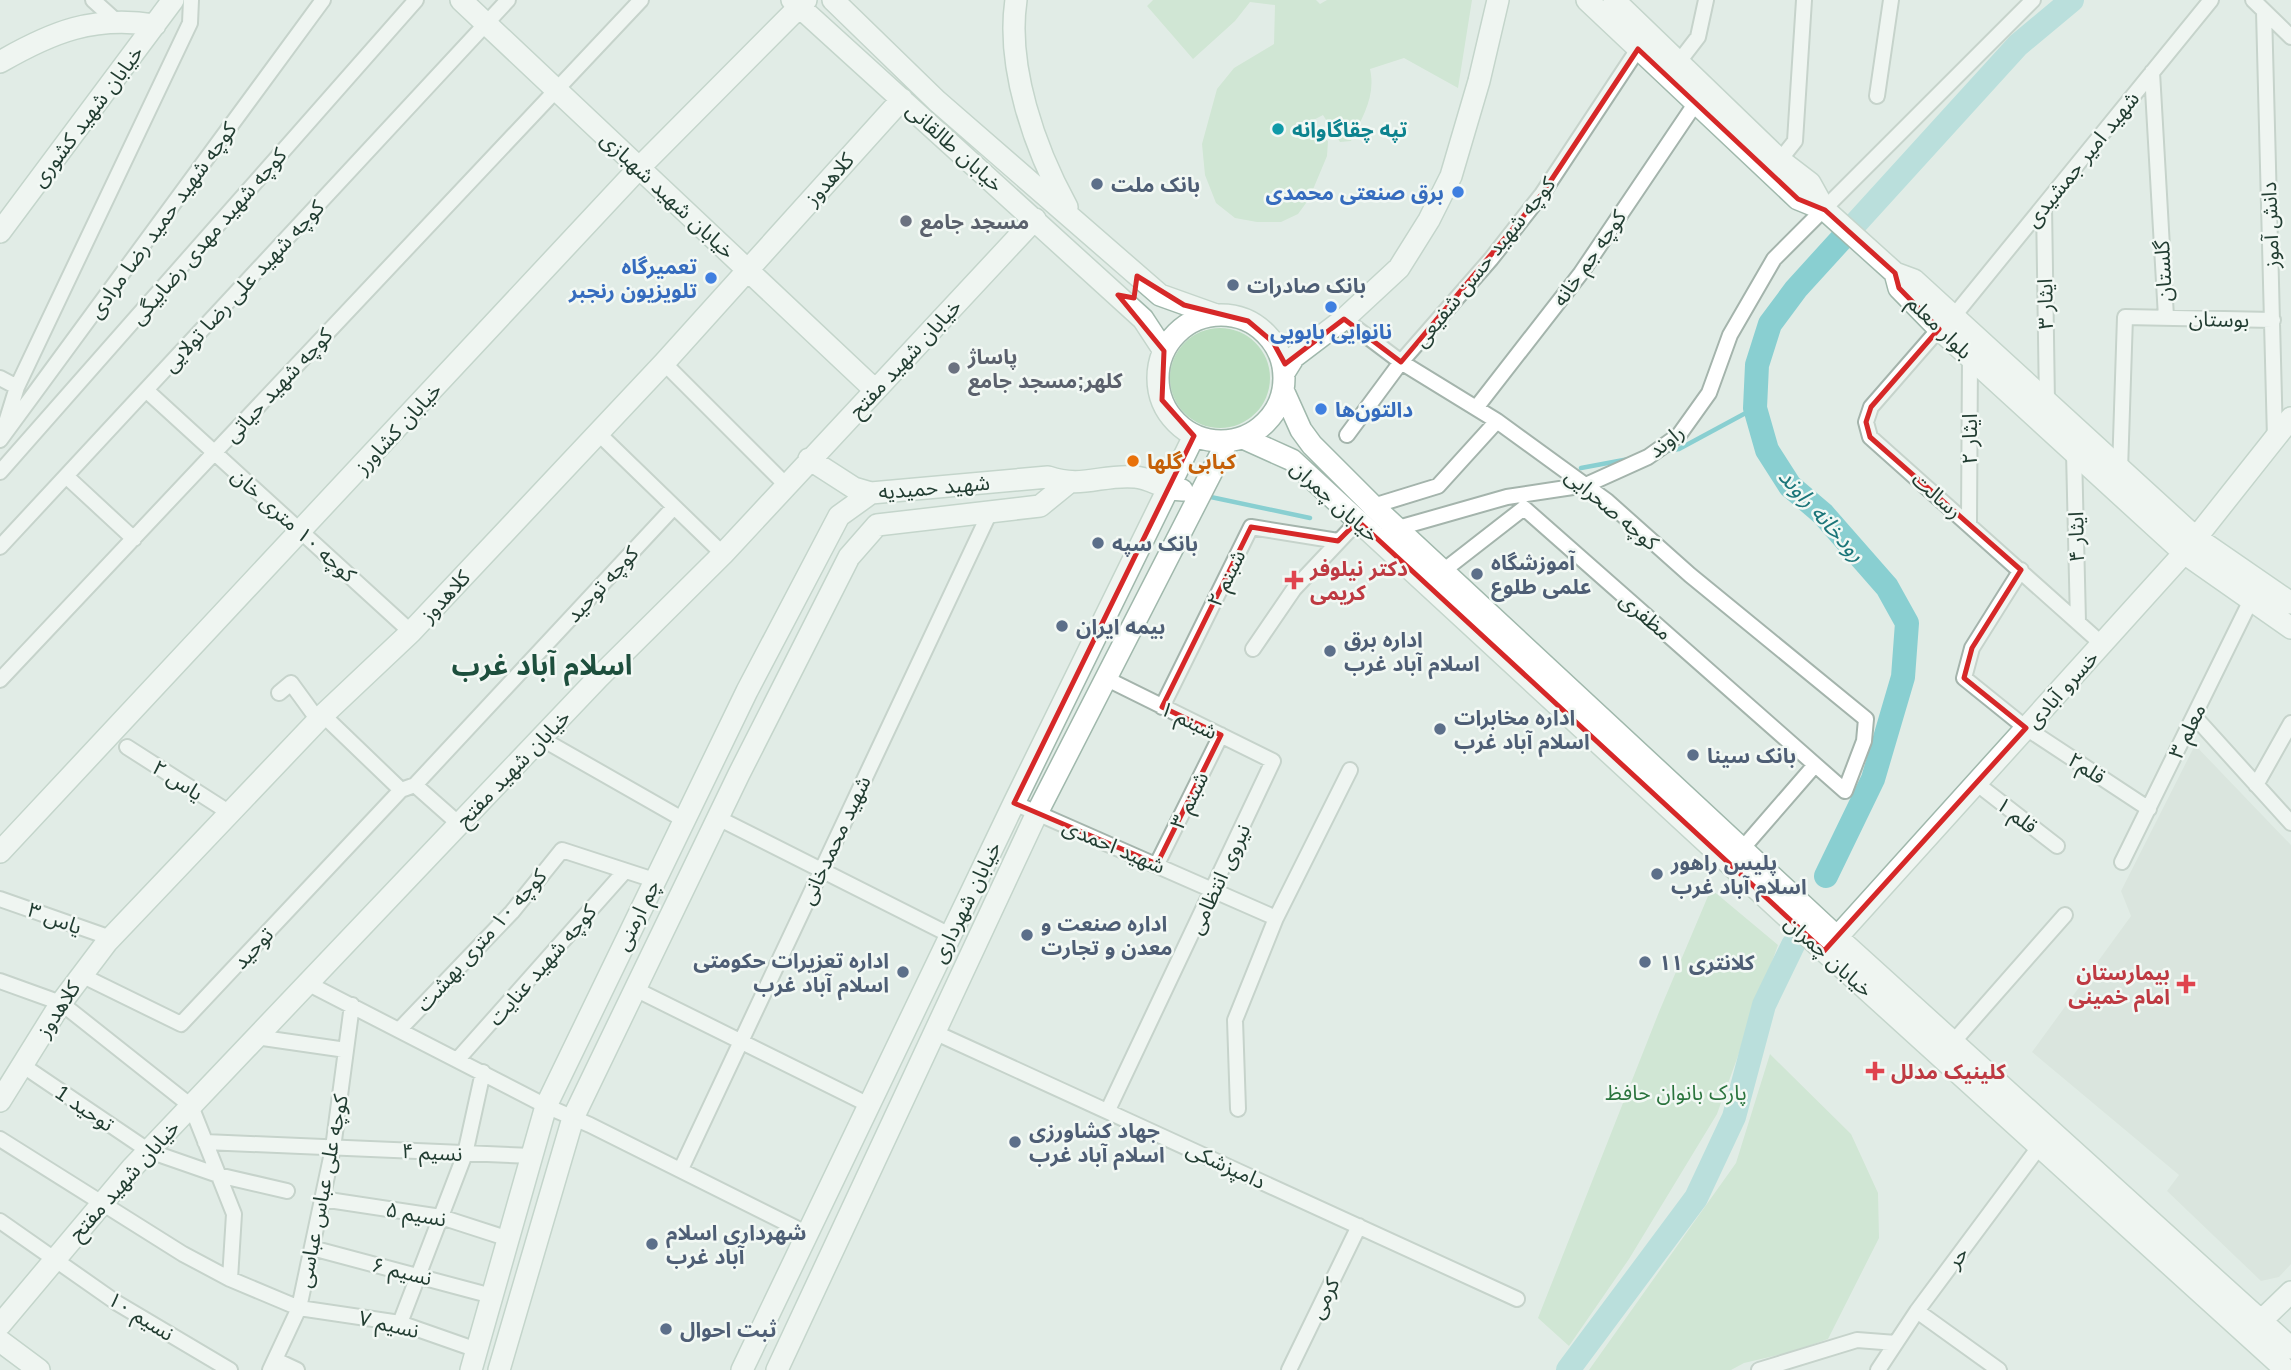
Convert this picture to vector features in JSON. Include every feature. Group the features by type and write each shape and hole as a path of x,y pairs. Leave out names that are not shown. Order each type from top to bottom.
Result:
{"main road":[{"name":"خیابان شهید کشوری","path":"0,232 173,0"},
{"name":"خیابان شهید شهبازی","path":"461,0 875,390"},
{"name":"خیابان طالقانی","path":"833,0 937,101 1160,295 1216,315"},
{"path":"1016,0 1018,66 1030,127 1049,176 1074,221"},
{"path":"1284,381 1281,357 1262,330 1233,316 1216,315 1185,327 1164,351 1159,376 1162,400 1170,415 1194,436 1235,440 1270,419 1294,356 1344,319 1399,268 1429,220 1451,176 1479,81 1498,0"},
{"path":"1587,0 1798,199 1825,210"},
{"path":"1614,0 1780,160 1810,183 1825,210"},
{"name":"خیابان طالقانی","path":"799,2 1118,295 1143,319 1164,351"},
{"name":"خیابان کشاورز","path":"0,852 639,168 799,2"},
{"path":"0,62 59,33 84,24 115,20 155,25"},
{"name":"کلاهدوز","path":"0,1101 61,1003 111,938 321,718 411,632 664,363 902,99"},
{"name":"بلوار معلم","path":"1825,210 1895,273 1914,280 1970,356 2074,452 2189,545 2251,600 2291,628"},
{"name":"خیابان شهید مفتح","path":"0,1325 103,1202 191,1106 459,824 723,554 785,484 1035,219"},
{"path":"1118,295 1133,294 1138,283 1137,276"},
{"name":"بلوار معلم","path":"1946,323 2047,403 2120,470 2189,545 2291,603"},
{"name":"خیابان چمران","path":"1284,381 1301,430 1365,513 1398,528 1742,849 1830,944 1954,1041 2262,1320 2281,1363"},
{"name":"خسرو آبادی","path":"1830,944 2102,644 2284,433"},
{"name":"خیابان شهرداری","path":"742,1370 1013,803 1170,490 1194,436"},
{"name":"خیابان چمران","path":"1235,440 1292,460 1365,513 1830,944 2039,1147 2281,1363"},
{"name":"خیابان شهرداری","path":"783,1368 934,1032 1037,813 1202,490 1235,440"},
{"name":"شهید حمیدیه","path":"809,459 854,488 872,493 1048,477 1068,484 1136,476 1170,490"},
{"name":"شهید حمیدیه","path":"877,525 1040,506 1068,484"},
{"path":"1170,490 1202,490"},
{"path":"872,493 877,525"},
{"name":"چم ارمنی","path":"474,1360 546,1106 654,880 839,516 872,493"},
{"name":"چم ارمنی","path":"499,1370 573,1118 849,556 877,525"},
{"path":"2145,1243 2160,1227"},
{"path":"2262,1320 2291,1292"},
{"path":"0,1341 39,1370"}],"street":[{"path":"93,0 115,20"},
{"path":"0,440 17,387 190,23 191,0"},
{"name":"کوچه شهید حمید رضا مرادی","path":"0,440 323,0"},
{"name":"کوچه شهید مهدی رضابیگی","path":"0,472 416,0"},
{"name":"کوچه شهید علی رضا تولایی","path":"0,547 508,0"},
{"name":"کوچه شهید حیاتی","path":"0,680 641,0"},
{"path":"1678,63 1698,37 1706,0"},
{"path":"1780,160 1795,141 1804,0"},
{"path":"1877,96 1891,0"},
{"name":"راوند","path":"1398,528 1507,497 1586,485 1648,457 1679,435 1709,393 1730,335 1774,260 2033,0"},
{"name":"شهید امیر جمشیدی","path":"1946,323 2211,0"},
{"path":"2253,0 2291,37"},
{"name":"دانش آموز","path":"2264,11 2273,320 2284,433"},
{"name":"کوچه شهید حسن شفیعی","path":"1347,435 1401,362 1491,259 1542,194 1638,49"},
{"name":"گلستان","path":"2120,470 2125,317 2166,317 2152,72"},
{"name":"کوچه جم خانه","path":"1476,408 1581,273 1695,104"},
{"name":"ایثار ۳","path":"2044,205 2047,403"},
{"name":"بوستان","path":"2166,317 2273,320"},
{"name":"کوچه صحرایی","path":"1344,319 1401,362 1497,421 1586,485 1866,719 1864,741 1844,791"},
{"name":"رسالت","path":"1946,323 1871,407 1866,422 1870,437 2102,644"},
{"name":"ایثار ۲","path":"1969,523 1970,356"},
{"path":"664,363 785,484"},
{"path":"0,378 17,387"},
{"name":"کوچه ۱۰ متری خان","path":"146,390 411,632"},
{"path":"1253,649 1294,589 1365,513 1438,486 1497,421"},
{"path":"598,433 723,554"},
{"name":"ایثار ۴","path":"2074,452 2078,622"},
{"path":"66,476 134,539"},
{"name":"کوچه توحید","path":"408,788 674,507"},
{"name":"مظفری","path":"1443,570 1524,508 1844,791"},
{"name":"شهید محمدخانی","path":"681,1169 990,512"},
{"name":"شبنم ۲","path":"1162,707 1251,527 1338,541"},
{"name":"قلم۲","path":"2021,570 1972,648 1964,678 2026,728 2149,809"},
{"name":"معلم ۳","path":"2122,862 2251,600"},
{"name":"شبنم ۱","path":"1105,678 1273,761"},
{"path":"279,693 290,683 321,718 408,788 459,824"},
{"path":"2194,716 2291,823"},
{"path":"2256,785 2291,723"},
{"name":"شبنم ۳","path":"1157,864 1221,735"},
{"path":"542,739 684,820"},
{"name":"یاس ۲","path":"127,747 230,813"},
{"name":"نیروی انتظامی","path":"1108,1110 1273,761"},
{"path":"1742,849 1815,765"},
{"path":"1238,1109 1235,1020 1276,918 1350,770"},
{"name":"قلم ۱","path":"1976,783 2057,846"},
{"name":"توحید","path":"81,975 181,1024 408,788"},
{"name":"شهید احمدی","path":"1013,803 1276,918"},
{"path":"718,818 950,935"},
{"name":"کوچه ۱۰ متری بهشت","path":"400,1028 512,912 562,850 625,871"},
{"path":"625,871 654,880"},
{"name":"کوچه شهید عنایت","path":"458,1059 625,871"},
{"name":"یاس ۳","path":"0,899 111,938"},
{"path":"1954,1041 2065,915"},
{"path":"0,981 61,1003 191,1106 234,1214 229,1279"},
{"path":"309,984 400,1028 546,1106 681,1169 808,1234"},
{"path":"635,989 869,1105"},
{"name":"کوچه علی عباس عباسی","path":"272,1370 299,1308 333,1148 352,1005"},
{"name":"دامپزشکی","path":"934,1032 1517,1299"},
{"path":"256,1037 346,1050"},
{"name":"توحید 1","path":"22,1065 149,1151 218,1175 287,1191"},
{"path":"400,1323 465,1154 483,1072"},
{"name":"نسیم ۷","path":"0,1139 183,1254 229,1279 299,1308 400,1323 474,1360"},
{"name":"نسیم ۴","path":"205,1142 532,1156"},
{"name":"حر","path":"1878,1370 1917,1311 2039,1147"},
{"name":"نسیم ۵","path":"322,1199 441,1217 509,1239"},
{"name":"نسیم ۱۰","path":"0,1221 117,1303 230,1370"},
{"name":"کرمی","path":"1289,1370 1359,1226"},
{"name":"نسیم ۶","path":"312,1248 419,1274 492,1296"},
{"path":"1917,1311 1999,1370"},
{"path":"1759,1370 1857,1340 1896,1343"},
{"path":"272,1370 280,1362 297,1370"}],"highlighted area":[{"path":"1638,49 1798,199 1825,210 1895,273 1899,288 1939,329 1871,407 1866,422 1870,437 2021,570 1972,648 1964,678 2026,728 1824,951 1358,521 1338,541 1251,527 1162,707 1221,735 1157,864 1014,803 1194,436 1162,400 1164,351 1118,295 1134,298 1137,276 1184,305 1248,321 1273,342 1285,364 1344,319 1401,362 1542,194"}],"shaded area":[{"name":"بیمارستان امام خمینی","path":"2195,745 2291,845 2291,1264 2279,1277 2261,1281 2167,1191 2179,1175 2032,1052 2131,916 2121,891"}],"green space":[{"path":"1153,0 1316,0 1320,4 1327,0 1472,0 1458,88 1404,58 1370,69 1370,97 1351,141 1340,142 1323,115 1306,124 1328,141 1327,156 1309,199 1298,214 1281,222 1257,222 1235,218 1216,203 1205,175 1202,144 1217,89 1234,68 1274,44 1275,5 1250,2 1235,21 1193,59 1147,6"},
{"path":"1220,328 1239,332 1255,343 1266,359 1270,378 1266,397 1255,413 1239,424 1220,428 1201,424 1185,413 1174,397 1170,378 1174,359 1185,343 1201,332"},
{"name":"پارک بانوان حافظ","path":"1711,889 1778,945 1717,1114 1629,1259 1569,1346 1538,1318 1659,1012"},
{"path":"1770,1054 1851,1134 1878,1193 1879,1238 1828,1339 1791,1352 1744,1363 1731,1370 1589,1370 1736,1163"}],"waterway":[{"name":"رودخانه راوند","path":"1826,876 1873,779 1903,677 1907,623 1887,587 1823,514 1790,486 1767,450 1755,408 1757,365 1770,324 1796,289 2018,45 2072,0"},
{"path":"1665,451 1679,449 1755,408"},
{"path":"1581,468 1629,459"},
{"path":"1206,496 1310,518"},
{"path":"1568,1370 1696,1198 1734,1117 1764,1005 1793,945"}],"place":[{"name":"تپه چقاگاوانه","path":"1278,129"},
{"name":"بانک ملت","path":"1097,184"},
{"name":"برق صنعتی محمدی","path":"1458,192"},
{"name":"مسجد جامع","path":"906,221"},
{"name":"تعمیرگاه تلویزیون رنجبر","path":"711,278"},
{"name":"بانک صادرات","path":"1233,285"},
{"name":"نانوایی بابویی","path":"1331,307"},
{"name":"پاساژ کلهر;مسجد جامع","path":"954,368"},
{"name":"دالتون‌ها","path":"1321,409"},
{"name":"کبابی گلها","path":"1133,461"},
{"name":"بانک سپه","path":"1098,543"},
{"name":"آموزشگاه علمی طلوع","path":"1477,574"},
{"name":"دکتر نیلوفر کریمی","path":"1294,580"},
{"name":"بیمه ایران","path":"1062,626"},
{"name":"اداره برق اسلام آباد غرب","path":"1330,651"},
{"name":"اداره مخابرات اسلام آباد غرب","path":"1440,729"},
{"name":"بانک سینا","path":"1693,755"},
{"name":"پلیس راهور اسلام آباد غرب","path":"1657,874"},
{"name":"اداره صنعت و معدن و تجارت","path":"1027,935"},
{"name":"کلانتری ۱۱","path":"1645,962"},
{"name":"اداره تعزیرات حکومتی اسلام آباد غرب","path":"903,972"},
{"name":"بیمارستان امام خمینی","path":"2186,984"},
{"name":"کلینیک مدلل","path":"1875,1071"},
{"name":"جهاد کشاورزی اسلام آباد غرب","path":"1015,1142"},
{"name":"شهرداری اسلام آباد غرب","path":"652,1244"},
{"name":"ثبت احوال","path":"666,1329"}],"district":[{"name":"اسلام آباد غرب","path":"542,665"}]}
